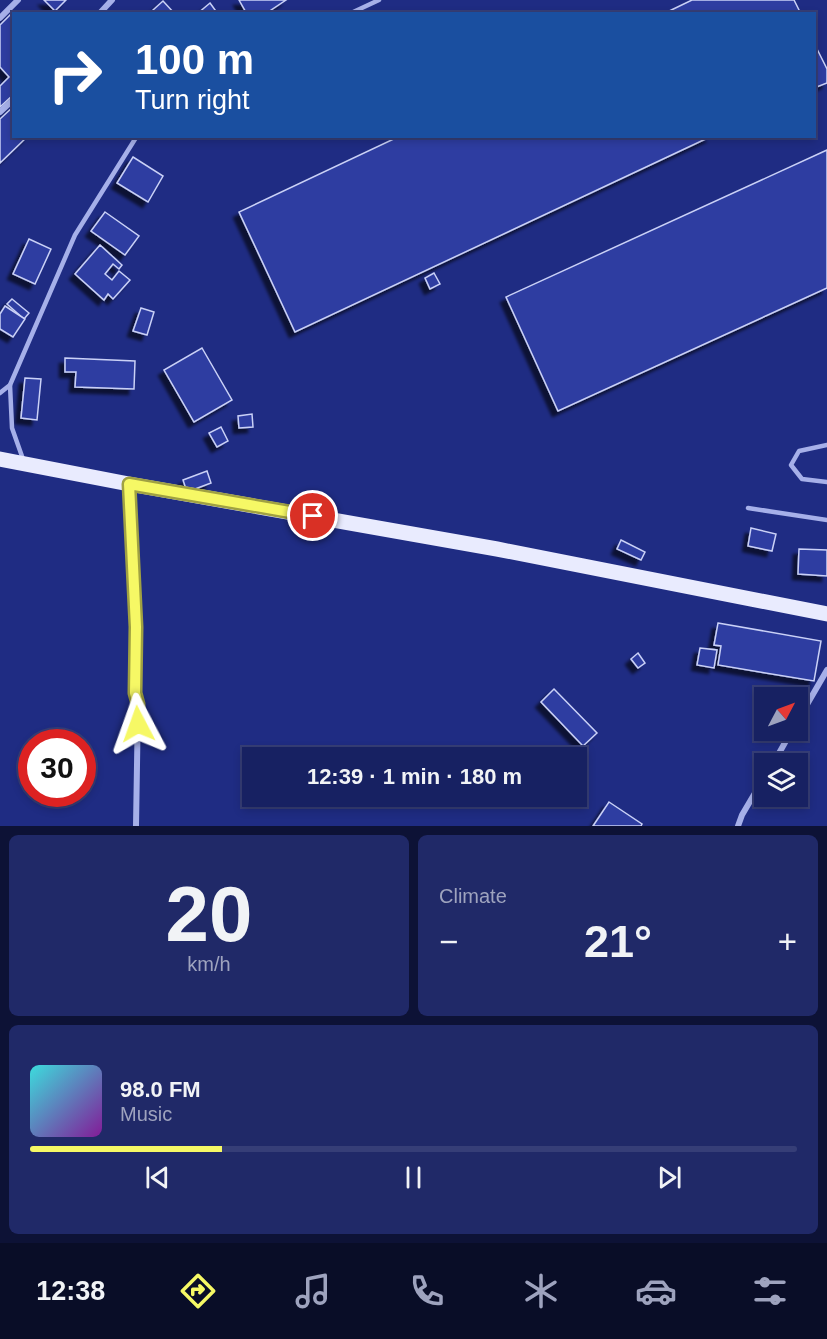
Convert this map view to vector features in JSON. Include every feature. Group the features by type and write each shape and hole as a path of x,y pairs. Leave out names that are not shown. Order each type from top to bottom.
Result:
{"main road":[{"path":"0,459 497,549 827,614"}],"street":[{"path":"0,18 18,0"},
{"path":"101,12 112,0"},
{"path":"0,112 12,101"},
{"path":"129,484 136,627 135,693 138,704 136,826"},
{"path":"808,703 827,670"},
{"path":"738,826 754,795"}],"lane":[{"path":"354,12 379,0"},
{"path":"25,464 12,428 10,386 75,235 135,138"},
{"path":"0,393 10,386"},
{"path":"827,445 799,451 791,465 802,479 827,482"},
{"path":"748,508 827,520"}],"building":[{"path":"44,0 66,0 55,11"},
{"path":"239,0 286,0 268,12 246,12"},
{"path":"692,0 794,0 800,12 667,12"},
{"path":"163,1 173,12 154,12 153,10"},
{"path":"210,3 217,12 199,12"},
{"path":"12,15 12,96 0,107 0,86 9,77 0,67 0,25"},
{"path":"816,47 827,69 827,83 816,87"},
{"path":"12,108 12,138 26,138 0,163 0,119"},
{"path":"396,138 708,138 295,332 239,212"},
{"path":"827,150 827,288 558,411 506,297"},
{"path":"133,157 163,176 148,202 117,183"},
{"path":"105,212 139,236 125,255 91,231"},
{"path":"29,239 51,249 35,284 13,274"},
{"path":"100,245 122,265 119,269 113,264 105,274 112,280 119,271 130,280 113,299 108,294 104,300 75,274"},
{"path":"434,273 440,284 430,289 425,278"},
{"path":"12,299 29,313 24,319 7,304"},
{"path":"5,306 25,319 13,337 0,329 0,314"},
{"path":"141,308 154,312 147,335 133,331"},
{"path":"202,348 232,400 194,422 164,370"},
{"path":"65,358 135,361 134,389 75,387 76,372 65,372"},
{"path":"25,378 41,379 37,420 21,418"},
{"path":"252,414 253,427 239,428 238,416"},
{"path":"221,427 228,441 217,447 209,433"},
{"path":"207,471 211,483 187,492 183,480"},
{"path":"751,528 776,534 772,551 748,546"},
{"path":"621,540 645,552 641,560 617,549"},
{"path":"799,549 827,550 827,576 798,574"},
{"path":"718,623 821,641 814,681 718,665 721,646 714,645"},
{"path":"700,648 717,650 714,668 697,665"},
{"path":"638,653 645,663 638,668 631,659"},
{"path":"554,689 597,733 583,746 541,702"},
{"path":"609,802 642,824 641,826 593,826"}],"route":[{"path":"138,724 138,704 135,693 136,627 129,484 313,516"}]}
